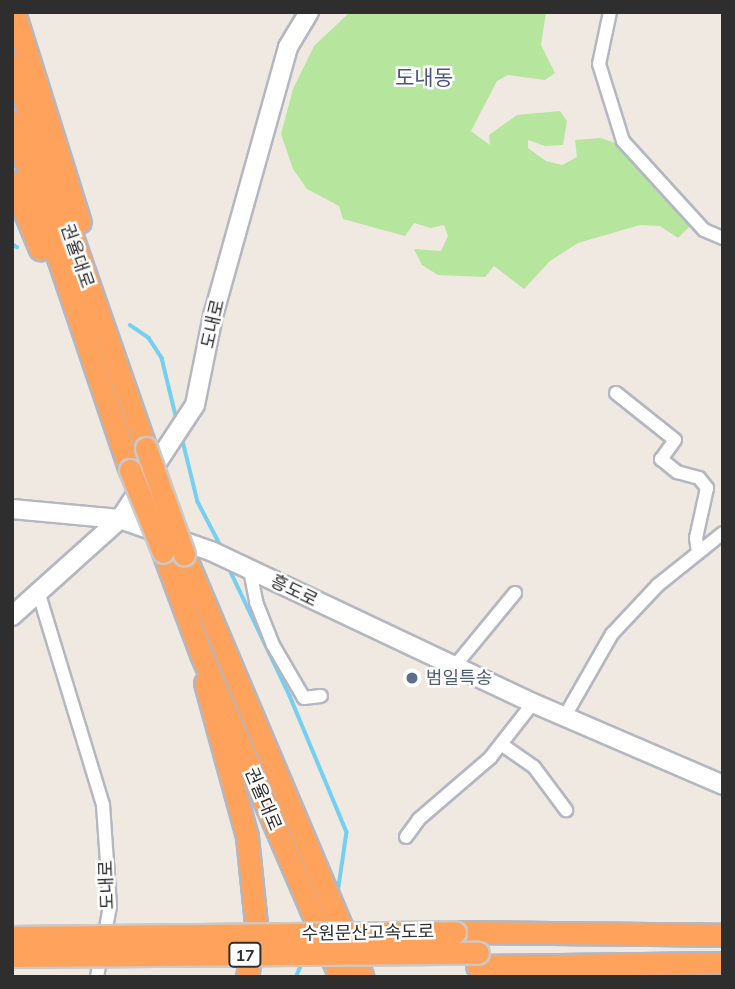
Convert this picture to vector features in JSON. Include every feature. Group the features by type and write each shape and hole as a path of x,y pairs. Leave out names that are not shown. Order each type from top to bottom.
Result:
{"highway":[{"path":"15,14 77,213 120,377"},
{"name":"권율대로","path":"12,64 184,554 316,873 363,977"},
{"name":"권율대로","path":"12,122 96,380 130,470 201,654 340,977"},
{"path":"12,182 96,380"},
{"path":"201,654 209,709 247,837 256,924 247,977"},
{"name":"수원문산고속도로","path":"12,937 455,932 723,935"},
{"name":"수원문산고속도로","path":"12,956 478,959 723,956"},
{"path":"12,967 478,959 723,963"}],"street":[{"name":"도내로","path":"12,616 120,519 173,445 195,405 214,316 288,47 309,12"},
{"path":"610,12 599,64 623,141 704,230 723,238"},
{"path":"616,393 675,440 661,459 677,472 699,478 707,488 696,538 698,553"},
{"name":"흥도로","path":"12,509 120,519 211,551 454,667 723,785"},
{"path":"565,716 612,634 658,585 723,533"},
{"path":"247,569 256,602 273,645 304,698 321,696"},
{"name":"도내로","path":"38,591 103,805 110,906 97,977"},
{"path":"454,667 515,593"},
{"path":"406,837 419,820 501,744 533,703"},
{"path":"501,744 534,767 566,810"}],"green space":[{"path":"350,12 546,12 541,45 555,73 545,80 508,75 497,81 471,131 490,145 489,135 517,115 560,111 567,121 563,145 545,146 528,140 528,148 546,161 562,165 577,157 575,140 601,138 618,144 691,225 678,238 660,226 640,225 578,243 550,261 524,289 494,266 485,277 438,275 422,265 414,249 441,251 448,236 444,225 431,228 414,223 405,236 343,219 339,206 307,189 293,169 281,134 293,89 314,46"}],"waterway":[{"path":"12,244 17,247"},
{"path":"130,325 149,338 162,358 177,420"},
{"path":"182,437 198,502 222,548"},
{"path":"229,568 290,696 347,832 338,894"},
{"path":"296,977 302,963"}],"place":[{"name":"범일특송","path":"412,678"}],"district":[{"name":"도내동","path":"424,77"}]}
